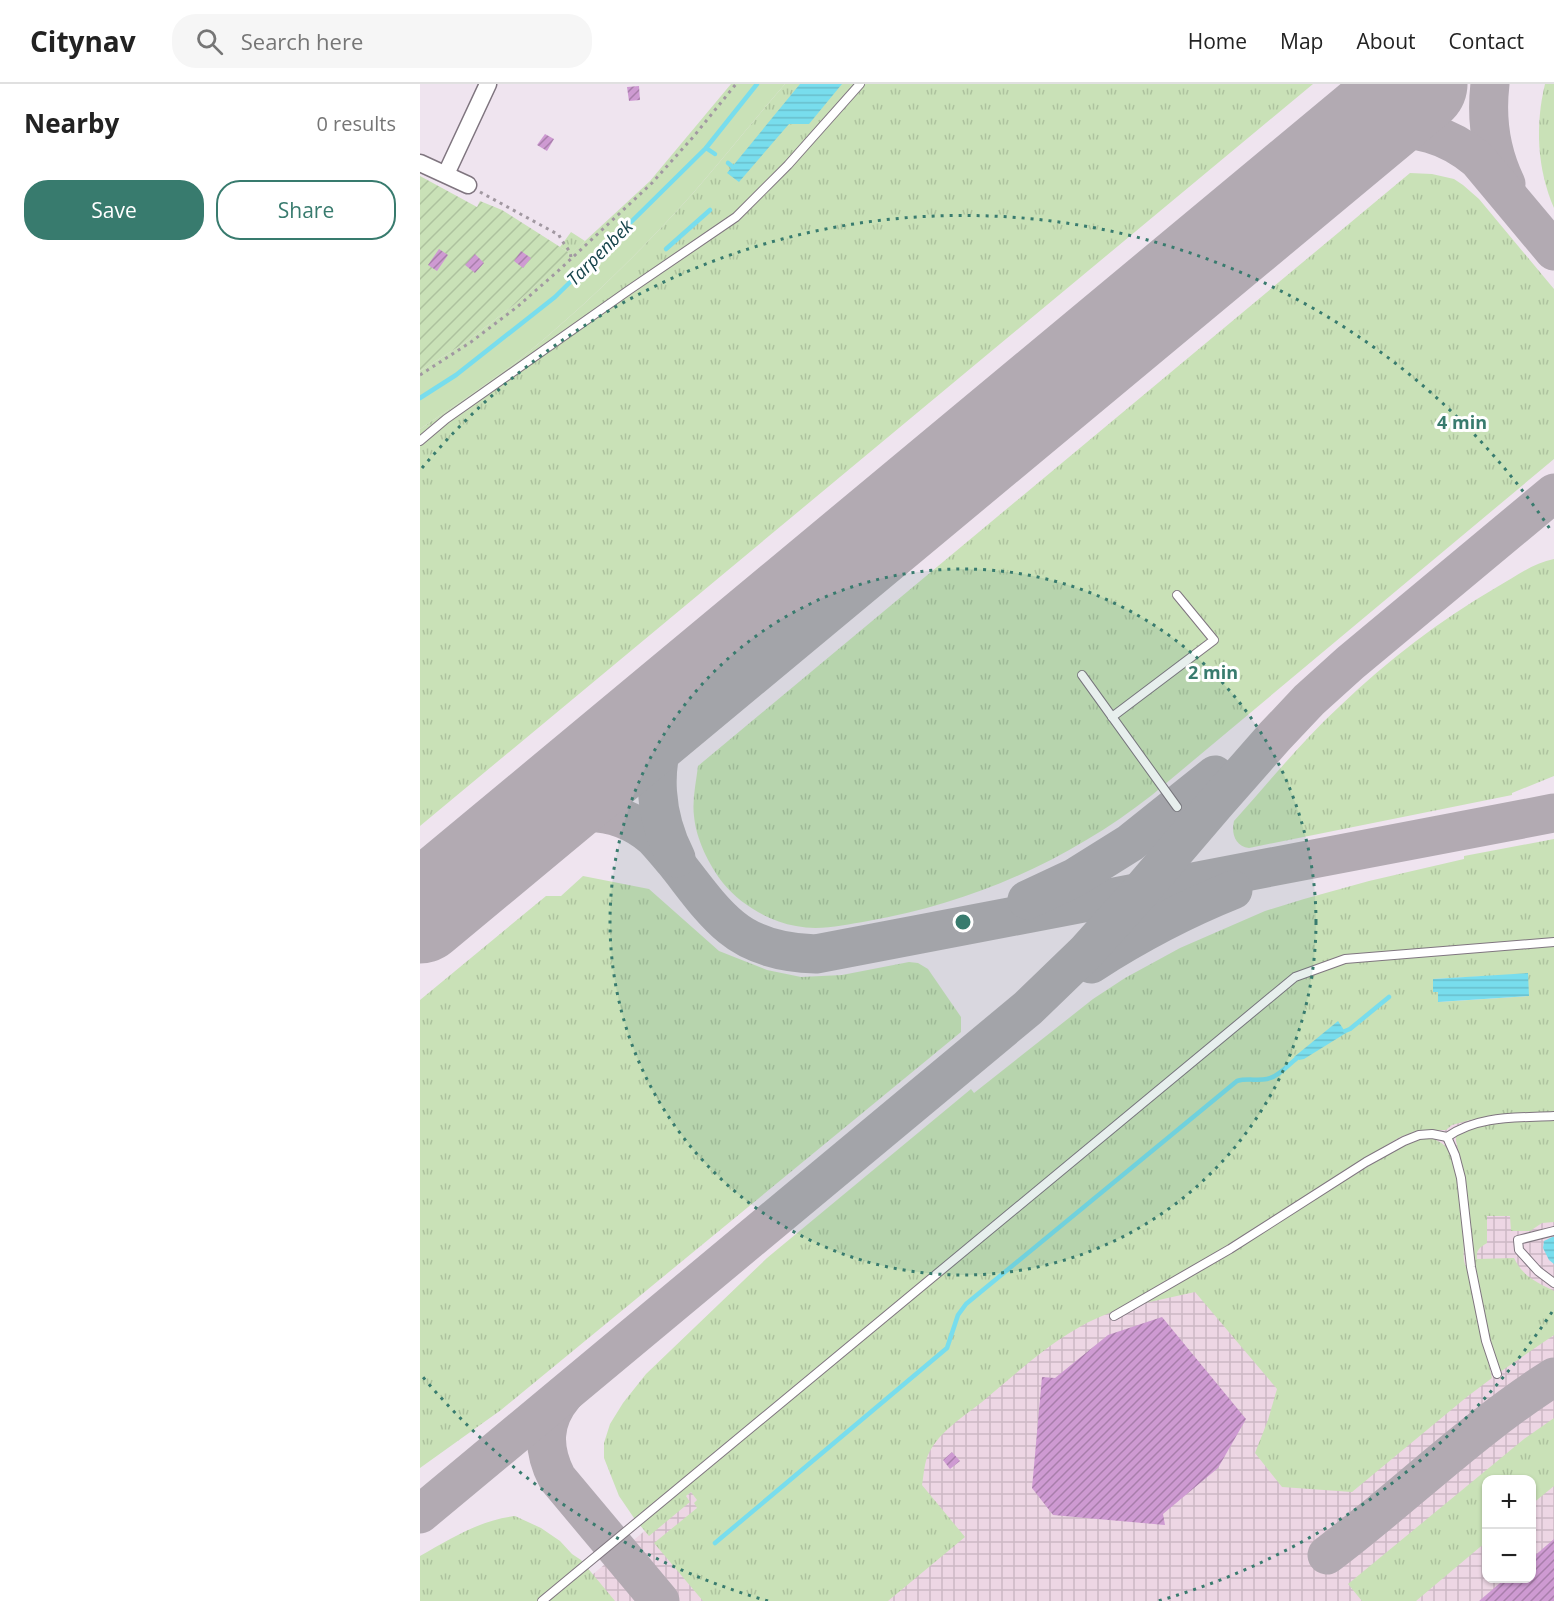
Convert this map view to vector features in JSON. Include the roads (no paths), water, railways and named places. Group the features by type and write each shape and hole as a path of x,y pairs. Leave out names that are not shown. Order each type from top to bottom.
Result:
{"street":[{"path":"446,174 488,84"},
{"path":"420,163 468,185"}],"lane":[{"path":"420,441 456,412 736,217 788,165 860,84"},
{"path":"1112,717 1214,640 1177,595"},
{"path":"1082,675 1177,807"},
{"path":"542,1601 1295,977 1345,959 1554,942"},
{"path":"1114,1316 1230,1250 1366,1162 1404,1141 1419,1135 1432,1134 1447,1137 1471,1124 1494,1119 1554,1116"},
{"path":"1447,1137 1461,1178 1471,1267 1486,1341 1497,1374"},
{"path":"1554,1231 1518,1240 1519,1250 1538,1271 1554,1283"}],"water":[{"path":"800,84 842,84 809,124 789,124 739,182 727,173"},
{"path":"1528,973 1529,996 1438,1002 1438,992 1433,992 1433,979"},
{"path":"1338,1021 1346,1033 1304,1059 1299,1060 1294,1057"},
{"path":"1554,1237 1554,1264 1549,1260 1543,1248 1544,1241"}],"waterway":[{"name":"Tarpenbek","path":"420,398 456,375 555,297 706,148 757,84"},
{"path":"706,148 715,154"},
{"path":"728,163 733,167"},
{"path":"666,249 710,210"},
{"path":"1345,1031 1389,997"},
{"path":"715,1543 947,1348 958,1315 966,1304 1237,1081 1271,1078 1296,1059"}]}
